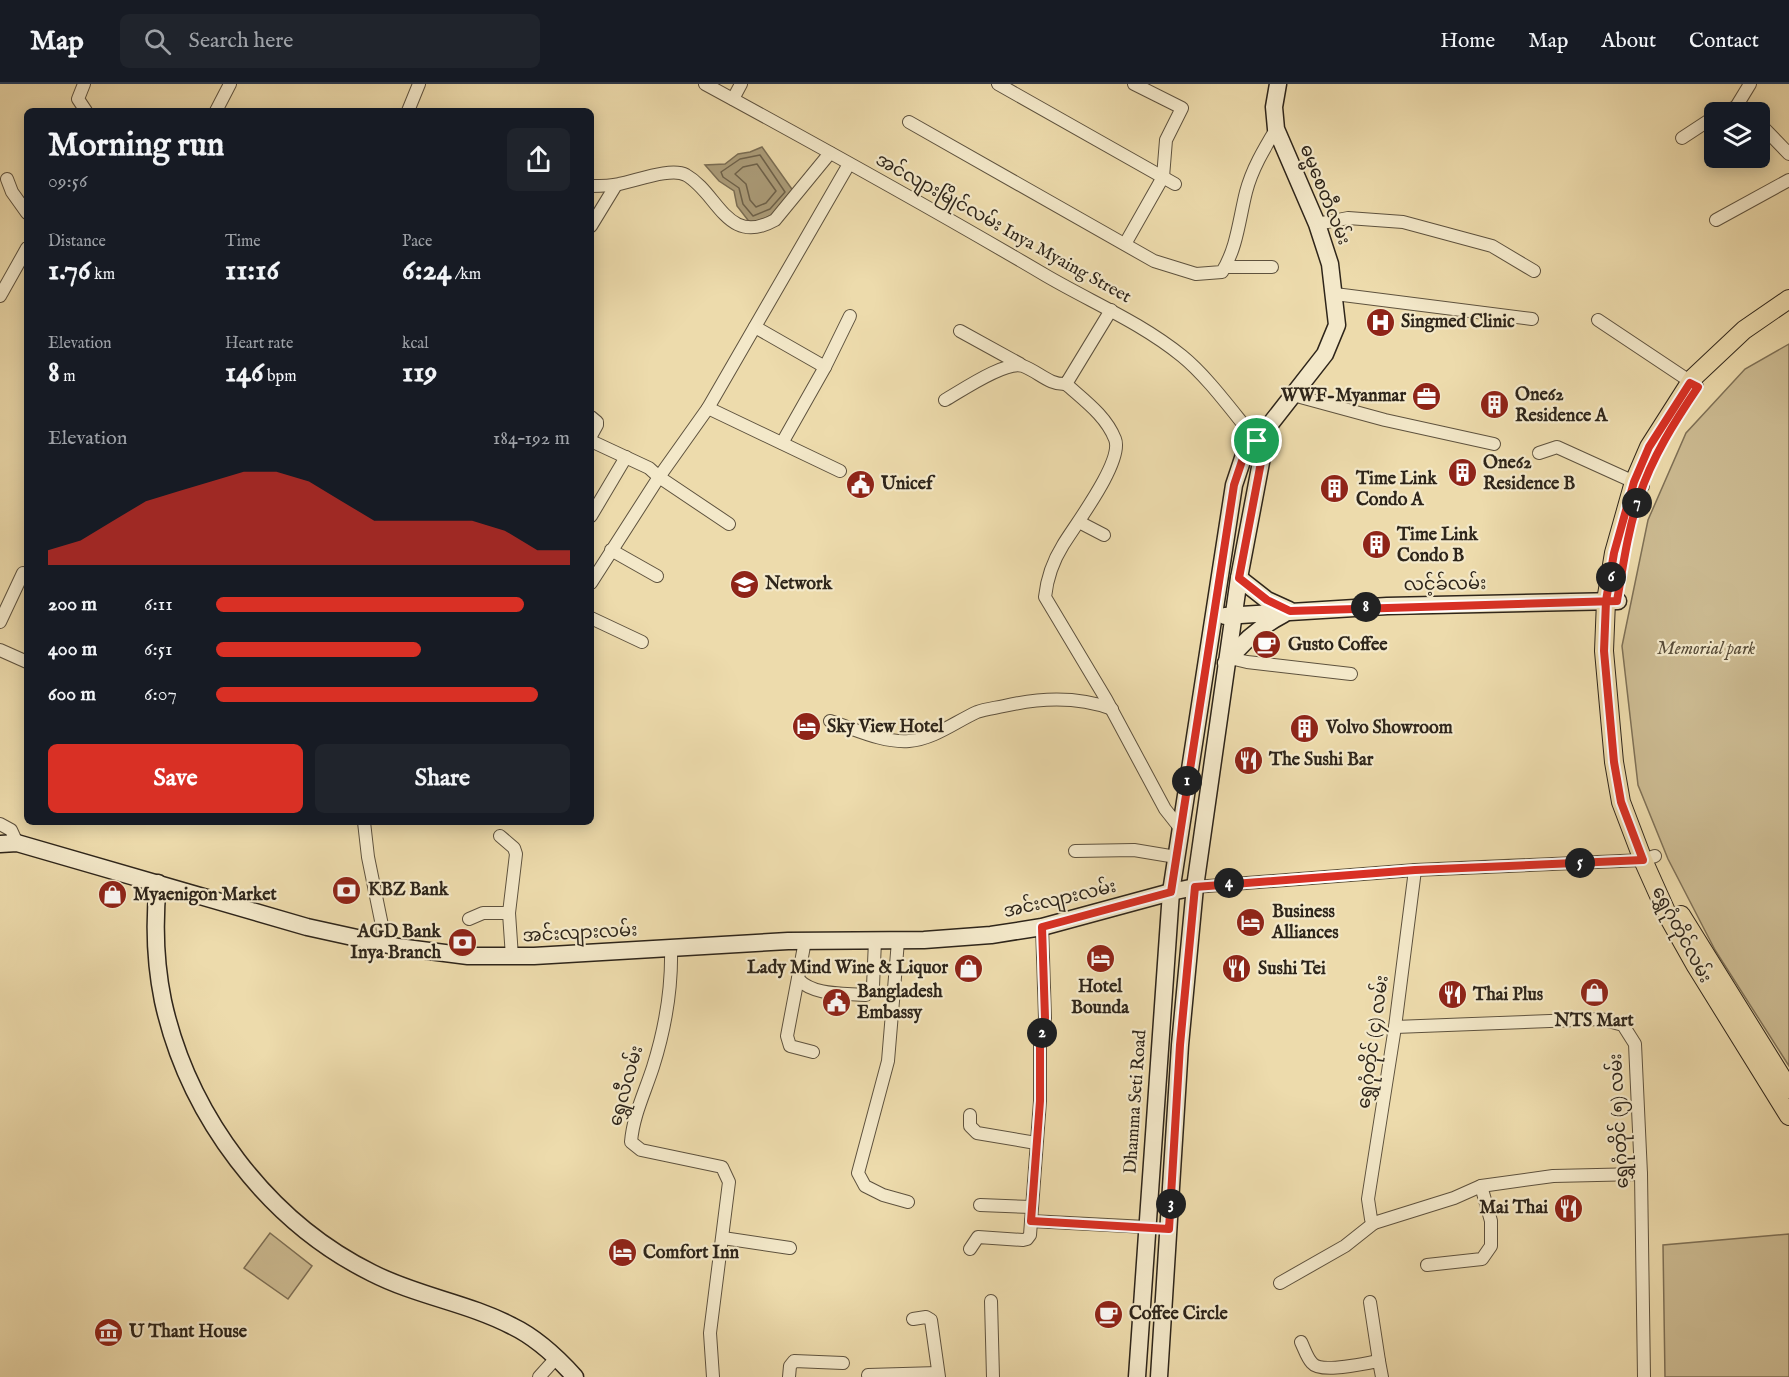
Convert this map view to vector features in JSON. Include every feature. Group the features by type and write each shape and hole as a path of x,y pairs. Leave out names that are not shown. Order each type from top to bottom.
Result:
{"main road":[{"name":"ဓမ္မစေတီလမ်း","path":"1212,617 1234,485 1245,452 1257,441 1325,354 1337,325 1330,264 1317,224 1276,129 1275,107 1278,84"},
{"name":"ရွှေဂုံတိုင်လမ်း","path":"1789,299 1744,330 1718,353 1649,447 1614,553 1612,601 1604,651 1614,762 1621,802 1683,919 1789,1089"},
{"name":"ရွှေဂုံတိုင်လမ်း","path":"1694,385 1736,348 1789,310"},
{"path":"1159,1377 1180,1045 1195,887 1239,578 1262,457 1257,441"},
{"path":"1239,578 1267,600 1290,611"},
{"name":"လင့်ခ်လမ်း","path":"1212,617 1290,611 1612,601"},
{"path":"1228,660 1249,637 1268,622 1290,611"},
{"name":"Dhamma Seti Road","path":"1137,1377 1171,892 1212,617"},
{"name":"အင်းလျားလမ်း","path":"0,843 17,843 307,927 386,945 468,956 512,957 806,940 898,941 991,935 1042,927 1195,887"},
{"name":"ရွှေဂုံတိုင်လမ်း","path":"1649,858 1669,918 1789,1116"},
{"path":"158,883 155,916 157,955 163,999 170,1027 198,1099 247,1172 277,1206 320,1242 345,1258 372,1274 514,1326 558,1357 575,1377"},
{"path":"1146,1227 1169,1229"}],"street":[{"path":"84,84 78,99 84,108"},
{"path":"218,108 230,84"},
{"path":"409,108 419,84"},
{"name":"အင်လျားမြိုင်လမ်း Inya Myaing Street","path":"705,84 1154,336 1183,357 1257,441"},
{"path":"733,99 741,84"},
{"path":"999,84 1175,184"},
{"path":"1125,244 1163,177 1167,140 1182,108 1134,84"},
{"path":"1743,102 1750,84"},
{"path":"909,122 1154,261 1196,274 1222,272 1232,257 1246,190 1256,163 1276,129"},
{"path":"1682,138 1704,124"},
{"path":"1770,134 1789,154"},
{"path":"594,186 616,185 671,172 684,174 727,217 739,225 752,229 763,227 775,220 830,153"},
{"path":"594,578 659,477 708,408 849,164"},
{"path":"7,180 24,209"},
{"path":"1716,220 1789,180"},
{"path":"594,221 616,185"},
{"path":"1317,224 1348,218 1403,222 1492,246 1534,271"},
{"path":"0,296 24,253"},
{"path":"1226,267 1272,267"},
{"path":"1335,294 1532,319"},
{"path":"1066,384 1111,310"},
{"path":"782,443 825,367 850,316"},
{"path":"1598,320 1694,385"},
{"path":"755,327 825,367"},
{"path":"960,332 1057,385 1066,384 1102,416 1116,441 1116,455 1107,475 1062,546 1049,574 1045,597 1112,709 1165,809 1180,828"},
{"path":"945,399 1008,366 1021,365"},
{"path":"1293,395 1385,420 1494,444"},
{"path":"708,408 840,471"},
{"path":"594,442 649,468 729,524"},
{"path":"1539,453 1557,447 1638,484"},
{"path":"594,511 626,458"},
{"path":"1079,522 1104,535"},
{"path":"611,550 657,576"},
{"path":"0,622 23,573"},
{"path":"594,619 642,642"},
{"path":"0,650 24,661"},
{"path":"1228,660 1351,674"},
{"path":"830,721 885,739 910,741 929,736 979,711 1032,699 1061,699 1096,703 1112,709"},
{"path":"0,824 11,830 17,843"},
{"path":"364,825 368,857 386,945"},
{"path":"500,836 514,848 516,854 509,913 512,957"},
{"path":"1075,851 1134,850 1176,857"},
{"path":"1195,887 1415,870 1649,858"},
{"name":"ရွှေဂုံတိုင် (၄) လမ်း","path":"1373,1221 1368,1199 1395,1027 1415,870"},
{"path":"469,919 483,913 509,913"},
{"path":"970,1249 978,1237 1027,1239 1031,1221 1040,1101 1040,1045 1045,1018 1042,927"},
{"path":"806,940 787,1036 790,1046 813,1052"},
{"path":"798,980 816,991 866,995 873,986 875,941"},
{"path":"898,941 888,1061 858,1173 865,1186 883,1195 908,1202"},
{"name":"ရွှေလီလမ်း","path":"671,948 670,989 654,1064 633,1125 631,1142 641,1150 722,1167 729,1182 711,1333 712,1377"},
{"name":"ရွှေဂုံတိုင် (၅) လမ်း","path":"1395,1027 1600,1019 1623,1024 1635,1044 1641,1174 1644,1377"},
{"path":"970,1115 970,1126 977,1133 1036,1143"},
{"path":"1280,1283 1345,1246 1373,1221 1454,1198 1481,1186 1553,1176 1641,1174"},
{"path":"1427,1265 1482,1259 1491,1246 1491,1221 1481,1186"},
{"path":"980,1205 1032,1207"},
{"path":"1031,1221 1146,1227"},
{"path":"723,1238 790,1248"},
{"path":"991,1301 993,1377"},
{"path":"1370,1302 1382,1377"},
{"path":"868,1375 938,1375 931,1320 926,1317 913,1319"},
{"path":"1300,1342 1311,1363 1318,1367 1329,1368 1379,1361"},
{"path":"539,1377 558,1357"},
{"path":"789,1377 790,1366 794,1361 843,1363"}],"green space":[{"name":"Memorial park","path":"1789,344 1789,1066 1715,950 1668,859 1638,785 1622,646 1648,520 1686,433 1745,369"},
{"path":"270,1233 312,1266 288,1299 244,1268"},
{"path":"1789,1234 1789,1377 1665,1377 1663,1245"}],"water":[{"path":"762,147 794,192 774,214 751,224 737,206 734,191 719,181 705,165 725,164 738,154"}],"place":[{"name":"Singmed Clinic","path":"1380,322"},
{"name":"WWF-Myanmar","path":"1427,396"},
{"name":"One62 Residence A","path":"1494,405"},
{"name":"One62 Residence B","path":"1462,473"},
{"name":"Unicef","path":"860,484"},
{"name":"Time Link Condo A","path":"1335,489"},
{"name":"Time Link Condo B","path":"1376,545"},
{"name":"Network","path":"744,584"},
{"name":"Gusto Coffee","path":"1267,645"},
{"name":"Sky View Hotel","path":"806,727"},
{"name":"Volvo Showroom","path":"1305,728"},
{"name":"The Sushi Bar","path":"1248,760"},
{"name":"KBZ Bank","path":"347,890"},
{"name":"Myaenigon Market","path":"112,895"},
{"name":"Business Alliances","path":"1251,922"},
{"name":"AGD Bank Inya Branch","path":"462,942"},
{"name":"Hotel Bounda","path":"1100,958"},
{"name":"Lady Mind Wine & Liquor","path":"969,968"},
{"name":"Sushi Tei","path":"1237,969"},
{"name":"NTS Mart","path":"1594,992"},
{"name":"Thai Plus","path":"1452,995"},
{"name":"Bangladesh Embassy","path":"836,1002"},
{"name":"Mai Thai","path":"1569,1208"},
{"name":"Comfort Inn","path":"622,1253"},
{"name":"Coffee Circle","path":"1108,1314"},
{"name":"U Thant House","path":"108,1332"}],"route":[{"path":"1257,441 1245,452 1234,485 1171,892 1042,927 1045,1018 1040,1045 1040,1101 1031,1221 1169,1229 1180,1045 1195,887 1415,870 1643,860 1621,802 1614,762 1604,651 1606,601 1623,516 1642,461 1690,383 1698,387 1672,426 1639,496 1617,601 1606,601 1588,602 1387,606 1290,611 1267,600 1239,578 1262,457 1257,441"}]}
